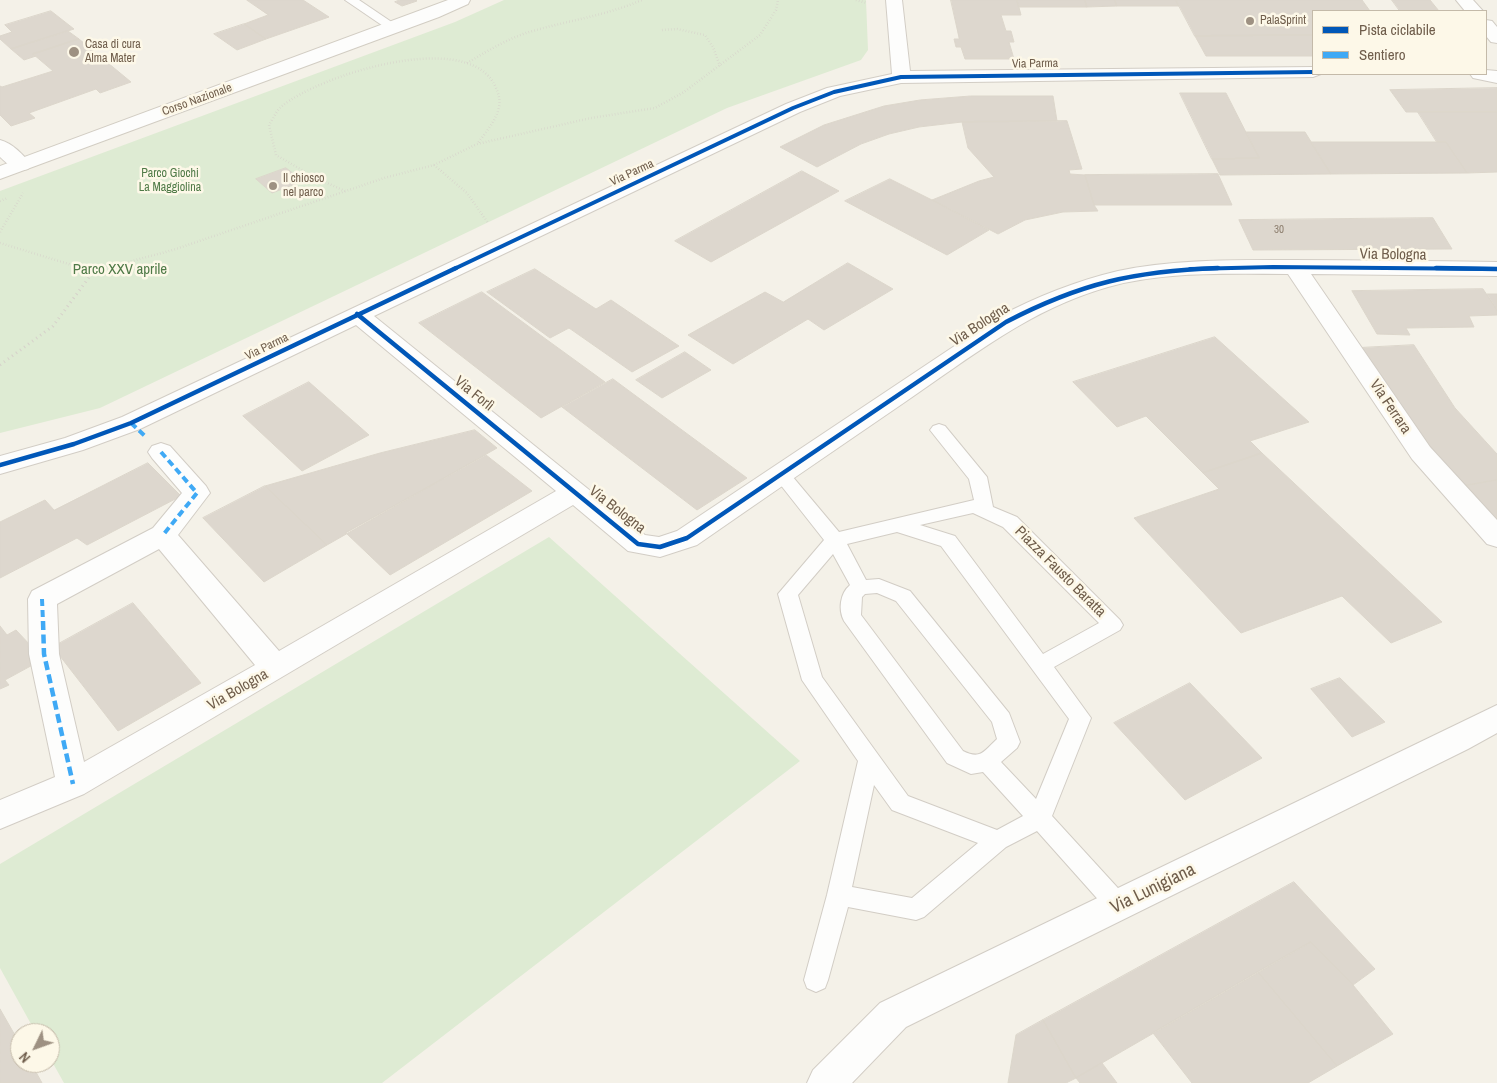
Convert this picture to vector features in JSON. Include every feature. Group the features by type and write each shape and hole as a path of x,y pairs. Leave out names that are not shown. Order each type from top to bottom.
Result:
{"street":[{"name":"Corso Nazionale","path":"0,172 462,0"},
{"path":"894,0 901,77"},
{"path":"1464,0 1473,10"},
{"path":"1487,26 1497,38"},
{"name":"Via Parma","path":"0,465 74,444 146,437 357,314 793,108 834,92 901,77 1093,73 1312,72"},
{"path":"0,146 21,165"},
{"path":"1300,267 1367,260"},
{"name":"Via Ferrara","path":"1300,267 1421,453 1497,537"},
{"name":"Via Bologna","path":"0,815 73,784 575,492 638,544 660,547 687,538 1006,322 1046,300 1089,286 1132,276 1187,268 1497,269"},
{"name":"Via Forlì","path":"357,314 575,492"},
{"path":"73,784 44,654 42,599 163,534 197,493 146,437"},
{"path":"163,534 275,668"},
{"name":"Via Lunigiana","path":"826,1083 894,1015 1457,740 1497,718"}],"lane":[{"path":"351,0 393,27"},
{"path":"938,430 978,477 985,511"},
{"path":"781,474 835,540 861,587"},
{"name":"Piazza Fausto Baratta","path":"835,540 975,506 1010,522 1113,625 1040,665"},
{"path":"838,895 916,909 998,840 1040,818 1080,718 948,541 897,525"},
{"path":"835,540 788,594 812,680 900,803 998,840"},
{"path":"879,586 903,596 1002,720 1008,742 987,762 971,765 955,757 851,616 852,594 861,587 879,586"},
{"path":"816,980 838,895 869,758"},
{"path":"987,762 1040,818 1118,906"}],"path":[{"path":"467,63 500,43 524,34 602,14 642,0"},
{"path":"0,243 93,272 173,250 384,178 434,165 477,144 591,118 655,108 684,92 760,35 776,10 778,0"},
{"path":"662,30 677,29 705,35 713,47 720,66"},
{"path":"346,191 314,177 276,155 269,125 280,107 307,90 391,62 426,60 467,63 484,71 495,85 500,104 493,121 477,144"},
{"path":"434,165 467,193 487,222 513,241"},
{"path":"0,232 23,193"},
{"path":"0,365 53,326 93,272"}],"green space":[{"name":"Parco XXV aprile","path":"504,0 866,0 868,50 861,60 727,108 100,408 0,433 0,191 455,22"},
{"path":"549,537 800,761 382,1083 64,1083 58,1073 60,1073 60,1023 30,1023 0,968 0,864"}],"building":[{"path":"247,0 303,0 329,17 266,39 244,24 268,15"},
{"path":"400,0 417,1 402,6 395,2"},
{"path":"951,0 1017,0 1021,15 1001,15 1006,31 1011,31 1014,42 1009,42 1014,59 965,59 961,47 956,47 954,39 959,39"},
{"path":"1017,0 1085,0 1087,7 1019,7"},
{"path":"1085,0 1115,0 1117,6 1087,7"},
{"path":"1115,0 1176,0 1179,6 1117,6"},
{"name":"PalaSprint","path":"1176,0 1362,0 1369,10 1312,10 1312,35 1195,36"},
{"path":"1392,0 1430,0 1438,10 1399,10"},
{"path":"51,11 74,29 11,49 0,39 0,36 12,32 5,25"},
{"path":"244,24 266,39 237,50 214,34"},
{"path":"68,31 79,39 33,54 36,56 24,60 11,49"},
{"path":"1312,35 1312,56 1206,56 1195,36"},
{"path":"79,39 131,82 100,93 96,89 29,113 35,118 11,126 0,115 0,86 2,87 53,71 33,54"},
{"path":"1497,88 1497,112 1406,112 1390,90"},
{"path":"1180,93 1226,93 1259,158 1212,159"},
{"path":"971,96 1053,96 1057,121 962,122 919,127 889,134 861,144 817,167 780,147 824,125 884,106 920,100"},
{"path":"1418,112 1497,112 1497,172 1467,173 1446,142 1437,142"},
{"path":"1067,121 1082,169 1069,170 1070,174 1085,175 1094,205 1098,211 1063,212 1025,220 998,234 932,200 994,177 968,148 962,122"},
{"path":"1246,132 1305,132 1331,174 1220,175 1212,159 1259,158"},
{"path":"1311,142 1446,142 1467,173 1331,174"},
{"path":"286,168 303,181 272,193 256,179"},
{"path":"802,171 839,191 711,262 675,241"},
{"path":"1218,174 1232,205 1094,205 1085,175"},
{"path":"890,179 989,230 947,255 845,201"},
{"path":"1433,218 1452,249 1253,250 1239,220"},
{"path":"848,263 893,289 824,330 808,319 733,364 688,335 765,292 783,302"},
{"path":"535,269 596,309 611,300 679,346 632,372 569,328 550,338 487,292"},
{"path":"1483,289 1497,310 1497,315 1469,316 1474,327 1406,328 1410,335 1377,334 1352,291"},
{"path":"482,292 605,382 541,418 419,323"},
{"path":"1487,294 1497,294 1497,310"},
{"path":"1215,337 1309,422 1250,441 1262,453 1203,473 1146,416 1117,427 1073,382"},
{"path":"1414,345 1455,408 1497,454 1497,480 1463,486 1401,414 1358,348"},
{"path":"685,352 711,370 662,398 636,380"},
{"path":"613,379 747,478 697,510 562,407"},
{"path":"309,382 369,435 302,471 243,416"},
{"path":"475,430 497,448 327,545 265,486 380,453"},
{"path":"1262,453 1442,622 1391,643 1342,596 1241,633 1134,518 1219,489 1203,473"},
{"path":"486,455 532,491 390,575 346,533"},
{"path":"148,463 181,496 87,545 77,538 0,578 0,522 45,500 54,510"},
{"path":"1497,480 1497,526 1463,486"},
{"path":"265,486 327,545 264,582 203,518"},
{"path":"133,603 201,683 118,731 53,647"},
{"path":"0,626 7,635 16,630 32,647 28,649 38,662 5,680 9,685 0,689"},
{"path":"1340,678 1385,722 1352,737 1311,689"},
{"path":"1190,683 1262,758 1185,800 1114,723"},
{"path":"1294,882 1375,969 1353,985 1311,942 1076,1078 1043,1020"},
{"path":"1311,942 1353,985 1393,1034 1337,1066 1258,972"},
{"path":"1258,972 1337,1066 1308,1083 1192,1083 1153,1033"},
{"path":"0,1009 10,1026 10,1073 36,1073 42,1083 0,1083"},
{"path":"1043,1020 1076,1078 1066,1083 1008,1083 1016,1035"},
{"path":"1102,1063 1117,1083 1080,1083 1076,1078"}],"marked path":[{"path":"131,423 146,437"},
{"path":"161,452 197,493 163,535"},
{"path":"42,599 44,654 73,784"}],"cycle path":[{"path":"0,465 74,444 131,423 793,108 834,92 901,77 1312,72"},
{"path":"357,314 638,544 660,547 687,538 1006,322 1037,306 1084,288 1134,275 1203,269 1273,267 1497,269"}],"place":[{"name":"PalaSprint","path":"1250,21"},
{"name":"Casa di cura Alma Mater","path":"74,52"},
{"name":"Il chiosco nel parco","path":"273,186"}],"park label":[{"name":"Parco Giochi La Maggiolina","path":"170,181"}]}
